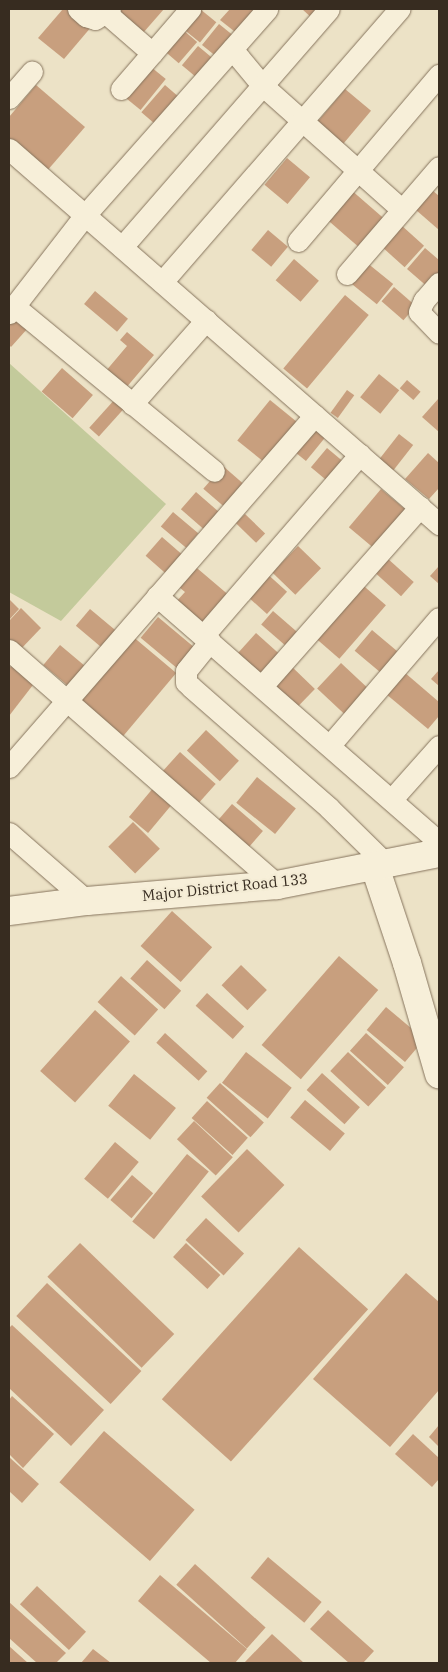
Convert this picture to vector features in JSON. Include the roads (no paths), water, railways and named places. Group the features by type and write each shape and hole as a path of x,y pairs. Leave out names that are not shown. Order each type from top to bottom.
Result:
{"main road":[{"name":"Major District Road 133","path":"9,911 87,901 277,884 381,866 439,853"},
{"path":"381,866 439,1074"}],"street":[{"path":"78,9 86,16 95,19 108,11 152,52"},
{"path":"121,89 190,9"},
{"path":"214,471 132,404 11,310 85,215 267,9"},
{"path":"122,247 329,9"},
{"path":"162,282 398,9"},
{"path":"232,49 262,85 401,209"},
{"path":"9,98 32,72"},
{"path":"298,241 439,75"},
{"path":"9,149 439,524"},
{"path":"347,274 439,167"},
{"path":"439,283 424,300 419,312 439,333"},
{"path":"132,404 206,320"},
{"path":"9,767 314,415"},
{"path":"360,454 206,638 186,670 186,682 329,808 381,866"},
{"path":"262,686 420,507"},
{"path":"157,596 392,799 439,842"},
{"path":"330,745 439,618"},
{"path":"9,650 277,884"},
{"path":"392,799 439,746"},
{"path":"9,833 87,901"}]}
